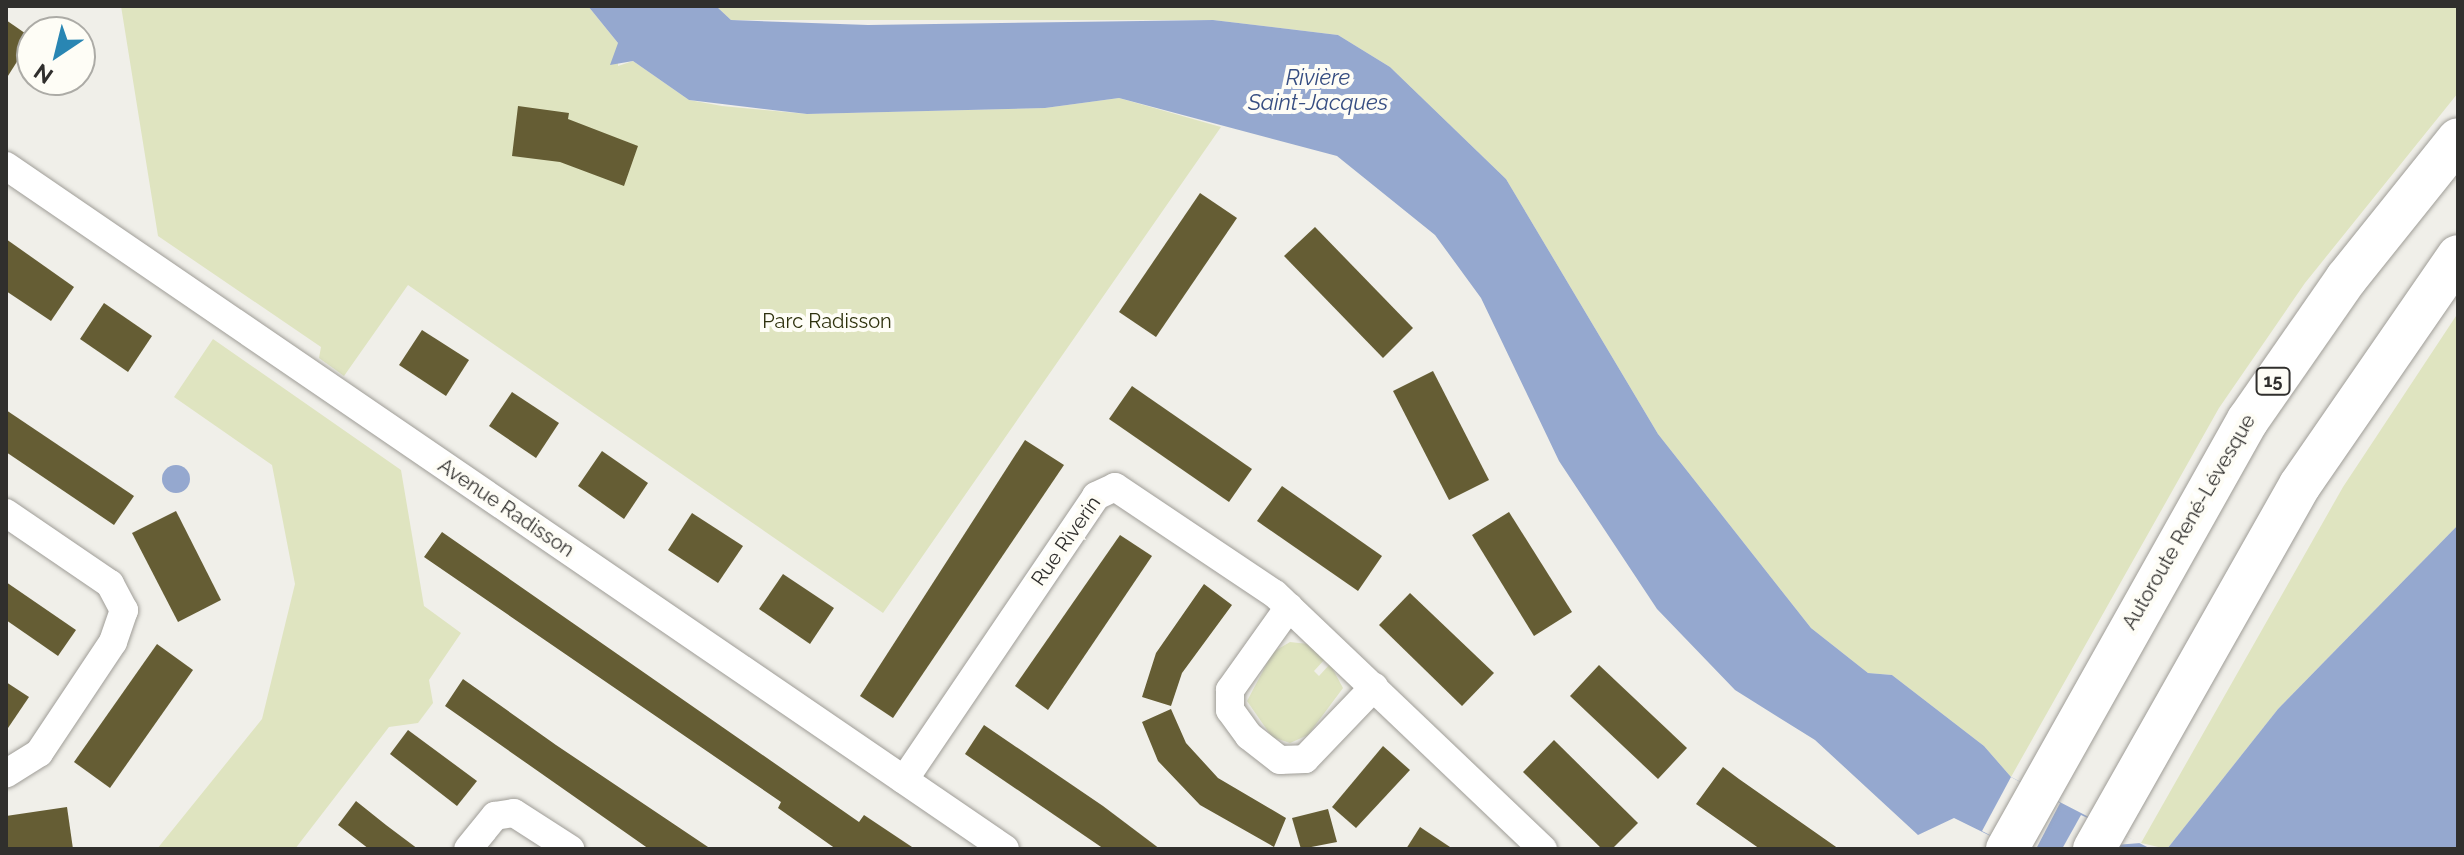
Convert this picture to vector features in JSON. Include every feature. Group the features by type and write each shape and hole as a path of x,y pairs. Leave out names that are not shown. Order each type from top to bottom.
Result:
{"highway":[{"name":"Autoroute René-Lévesque","path":"2008,847 2248,420 2346,279 2458,139"},
{"path":"2100,838 2308,472 2458,256"}],"street":[{"name":"Avenue Radisson","path":"6,166 1005,849"},
{"name":"Rue Riverin","path":"904,780 1102,490 1122,489 1289,607 1543,849"},
{"path":"6,513 110,584 124,610 113,642 39,753 6,774"},
{"path":"1289,607 1230,690 1230,710 1249,736 1280,760 1297,762 1374,687"},
{"path":"468,849 495,816 514,813 570,849"}],"green space":[{"name":"Parc Radisson","path":"121,6 588,6 618,43 618,66 633,61 689,100 807,114 1045,108 1119,98 1221,127 883,613 408,285 344,376 319,358 321,347 158,236"},
{"path":"716,6 2458,6 2458,93 2305,283 2219,408 2011,777 1984,746 1892,675 1868,673 1811,628 1658,434 1506,179 1390,67 1338,35 1213,20 731,20"},
{"path":"2458,313 2458,525 2278,709 2167,849 2141,843 2343,487"},
{"path":"213,339 401,470 424,606 461,633 429,680 433,703 418,723 389,727 295,849 157,849 262,719 295,584 272,465 174,397"},
{"path":"1290,642 1308,644 1325,659 1314,671 1319,676 1330,664 1343,688 1308,735 1290,743 1272,737 1247,701 1273,652"}],"water":[{"name":"Rivière Saint-Jacques","path":"588,6 716,6 731,20 868,25 1213,20 1338,35 1390,67 1506,179 1658,434 1811,628 1868,673 1892,675 1984,746 2011,777 2149,848 2165,849 2017,849 1954,818 1918,835 1815,740 1735,690 1657,609 1559,461 1481,298 1435,235 1337,156 1119,98 1045,108 807,114 689,100 633,61 610,65 618,43"},
{"path":"176,465 186,469 190,479 186,489 176,493 166,489 162,479 166,469"},
{"path":"2458,525 2458,849 2167,849 2278,709"}],"pier":[{"path":"2011,777 2060,803 2036,849 2017,849 1982,831"},
{"path":"2081,815 2141,843 2062,849"}],"building":[{"path":"6,20 16,27 16,63 6,79"},
{"path":"518,106 569,113 568,119 638,146 624,186 560,162 512,156"},
{"path":"1200,193 1237,218 1156,337 1119,312"},
{"path":"1315,227 1413,328 1383,358 1284,256"},
{"path":"6,239 74,287 51,321 6,291"},
{"path":"104,303 152,336 128,372 80,339"},
{"path":"422,330 469,360 446,396 399,365"},
{"path":"1433,371 1489,480 1449,500 1393,391"},
{"path":"1132,386 1252,469 1229,502 1109,419"},
{"path":"512,392 559,423 536,458 489,426"},
{"path":"6,410 134,496 114,525 6,452"},
{"path":"1025,440 1064,465 893,718 860,696"},
{"path":"602,451 648,483 624,519 578,486"},
{"path":"1282,486 1382,556 1358,591 1257,521"},
{"path":"176,511 221,600 178,622 132,533"},
{"path":"1509,512 1572,612 1534,636 1472,535"},
{"path":"692,513 743,546 718,583 668,550"},
{"path":"442,532 859,822 864,815 915,849 836,849 778,808 781,802 424,557"},
{"path":"1120,535 1152,556 1048,710 1015,686"},
{"path":"783,574 834,608 810,644 759,609"},
{"path":"6,582 76,630 58,656 6,620"},
{"path":"1204,584 1232,605 1182,673 1171,706 1142,697 1156,653"},
{"path":"1410,593 1494,673 1462,706 1379,625"},
{"path":"157,644 193,670 110,788 74,762"},
{"path":"1599,665 1687,748 1658,779 1570,696"},
{"path":"463,679 711,849 649,849 445,706"},
{"path":"6,682 29,697 6,731"},
{"path":"1171,709 1186,743 1218,778 1286,818 1274,847 1200,805 1158,761 1142,722"},
{"path":"984,725 1160,849 1104,849 965,754"},
{"path":"408,730 477,781 457,806 390,754"},
{"path":"1554,740 1638,823 1612,849 1602,849 1523,772"},
{"path":"1383,746 1410,770 1356,828 1332,807"},
{"path":"1723,767 1839,849 1760,849 1696,804"},
{"path":"356,801 418,849 369,849 338,825"},
{"path":"67,807 73,849 6,849 6,816"},
{"path":"1328,809 1337,842 1301,849 1292,818"},
{"path":"1420,827 1453,849 1406,849"}]}
